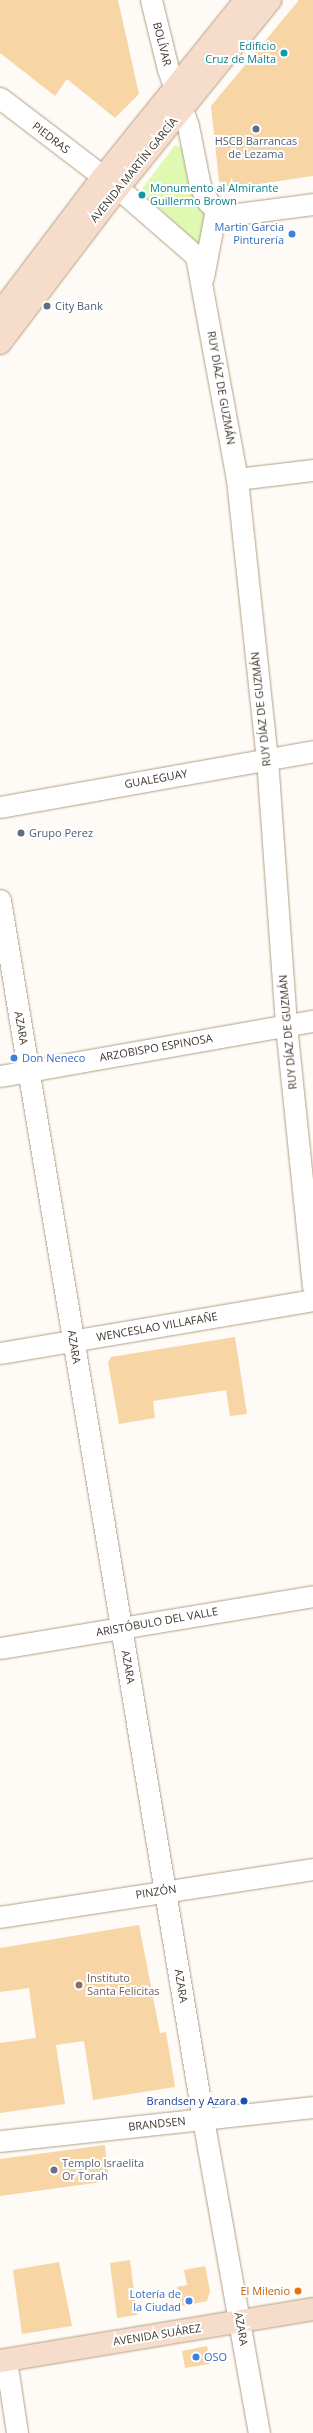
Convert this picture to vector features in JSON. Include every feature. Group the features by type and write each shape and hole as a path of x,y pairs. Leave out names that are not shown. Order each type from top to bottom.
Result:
{"main road":[{"name":"AVENIDA MARTÍN GARCÍA","path":"0,343 174,87 246,0"},
{"name":"AVENIDA MARTÍN GARCÍA","path":"0,313 110,183 183,109 270,0"},
{"name":"AVENIDA SUÁREZ","path":"3,2360 313,2309"}],"street":[{"name":"BOLÍVAR","path":"151,0 174,87"},
{"path":"174,87 183,109 200,186 205,197 216,210 236,214 313,204"},
{"name":"PIEDRAS","path":"0,98 110,183"},
{"name":"RUY DÍAZ DE GUZMÁN","path":"110,183 189,247 196,256 202,285 237,479 267,759 286,1025 313,1287"},
{"path":"202,285 216,210"},
{"path":"237,479 313,470"},
{"name":"GUALEGUAY","path":"0,807 313,751"},
{"name":"AZARA","path":"0,900 203,2119 259,2433"},
{"name":"ARZOBISPO ESPINOSA","path":"0,1076 313,1021"},
{"name":"WENCESLAO VILLAFAÑE","path":"0,1353 313,1300"},
{"name":"ARISTÓBULO DEL VALLE","path":"0,1648 313,1596"},
{"name":"PINZÓN","path":"0,1917 166,1890 313,1869"},
{"name":"BRANDSEN","path":"0,2141 313,2107"},
{"path":"3,2360 17,2433"}],"green space":[{"path":"175,145 186,150 193,196 204,212 207,243 202,249 144,193 142,189"}],"building":[{"path":"0,0 118,0 139,94 115,118 67,79 55,96 0,53"},
{"name":"Edificio Cruz de Malta","path":"299,0 313,0 313,176 231,188 219,181 211,106"},
{"path":"235,1337 247,1414 230,1416 226,1390 153,1401 155,1418 119,1424 108,1362 111,1357"},
{"name":"Instituto Santa Felicitas","path":"139,1925 160,2033 166,2032 175,2087 93,2100 84,2041 56,2045 65,2104 0,2113 0,2043 36,2038 29,1988 0,1992 0,1948"},
{"name":"Templo Israelita Or Torah","path":"105,2145 109,2181 0,2196 0,2159"},
{"path":"130,2260 137,2315 117,2318 110,2263"},
{"path":"59,2262 72,2326 22,2334 13,2270"},
{"path":"205,2266 210,2291 207,2301 182,2306 177,2287 187,2285 184,2270"},
{"name":"OSO","path":"207,2346 210,2364 185,2368 182,2351"}],"place":[{"name":"Edificio Cruz de Malta","path":"284,53"},
{"name":"HSCB Barrancas de Lezama","path":"256,129"},
{"name":"Monumento al Almirante Guillermo Brown","path":"142,195"},
{"name":"Martin Garcia Pinturería","path":"292,234"},
{"name":"City Bank","path":"47,306"},
{"name":"Grupo Perez","path":"21,833"},
{"name":"Don Neneco","path":"14,1058"},
{"name":"Instituto Santa Felicitas","path":"79,1985"},
{"name":"Brandsen y Azara","path":"244,2101"},
{"name":"Templo Israelita Or Torah","path":"54,2170"},
{"name":"El Milenio","path":"298,2291"},
{"name":"Lotería de la Ciudad","path":"189,2301"},
{"name":"OSO","path":"196,2357"}]}
